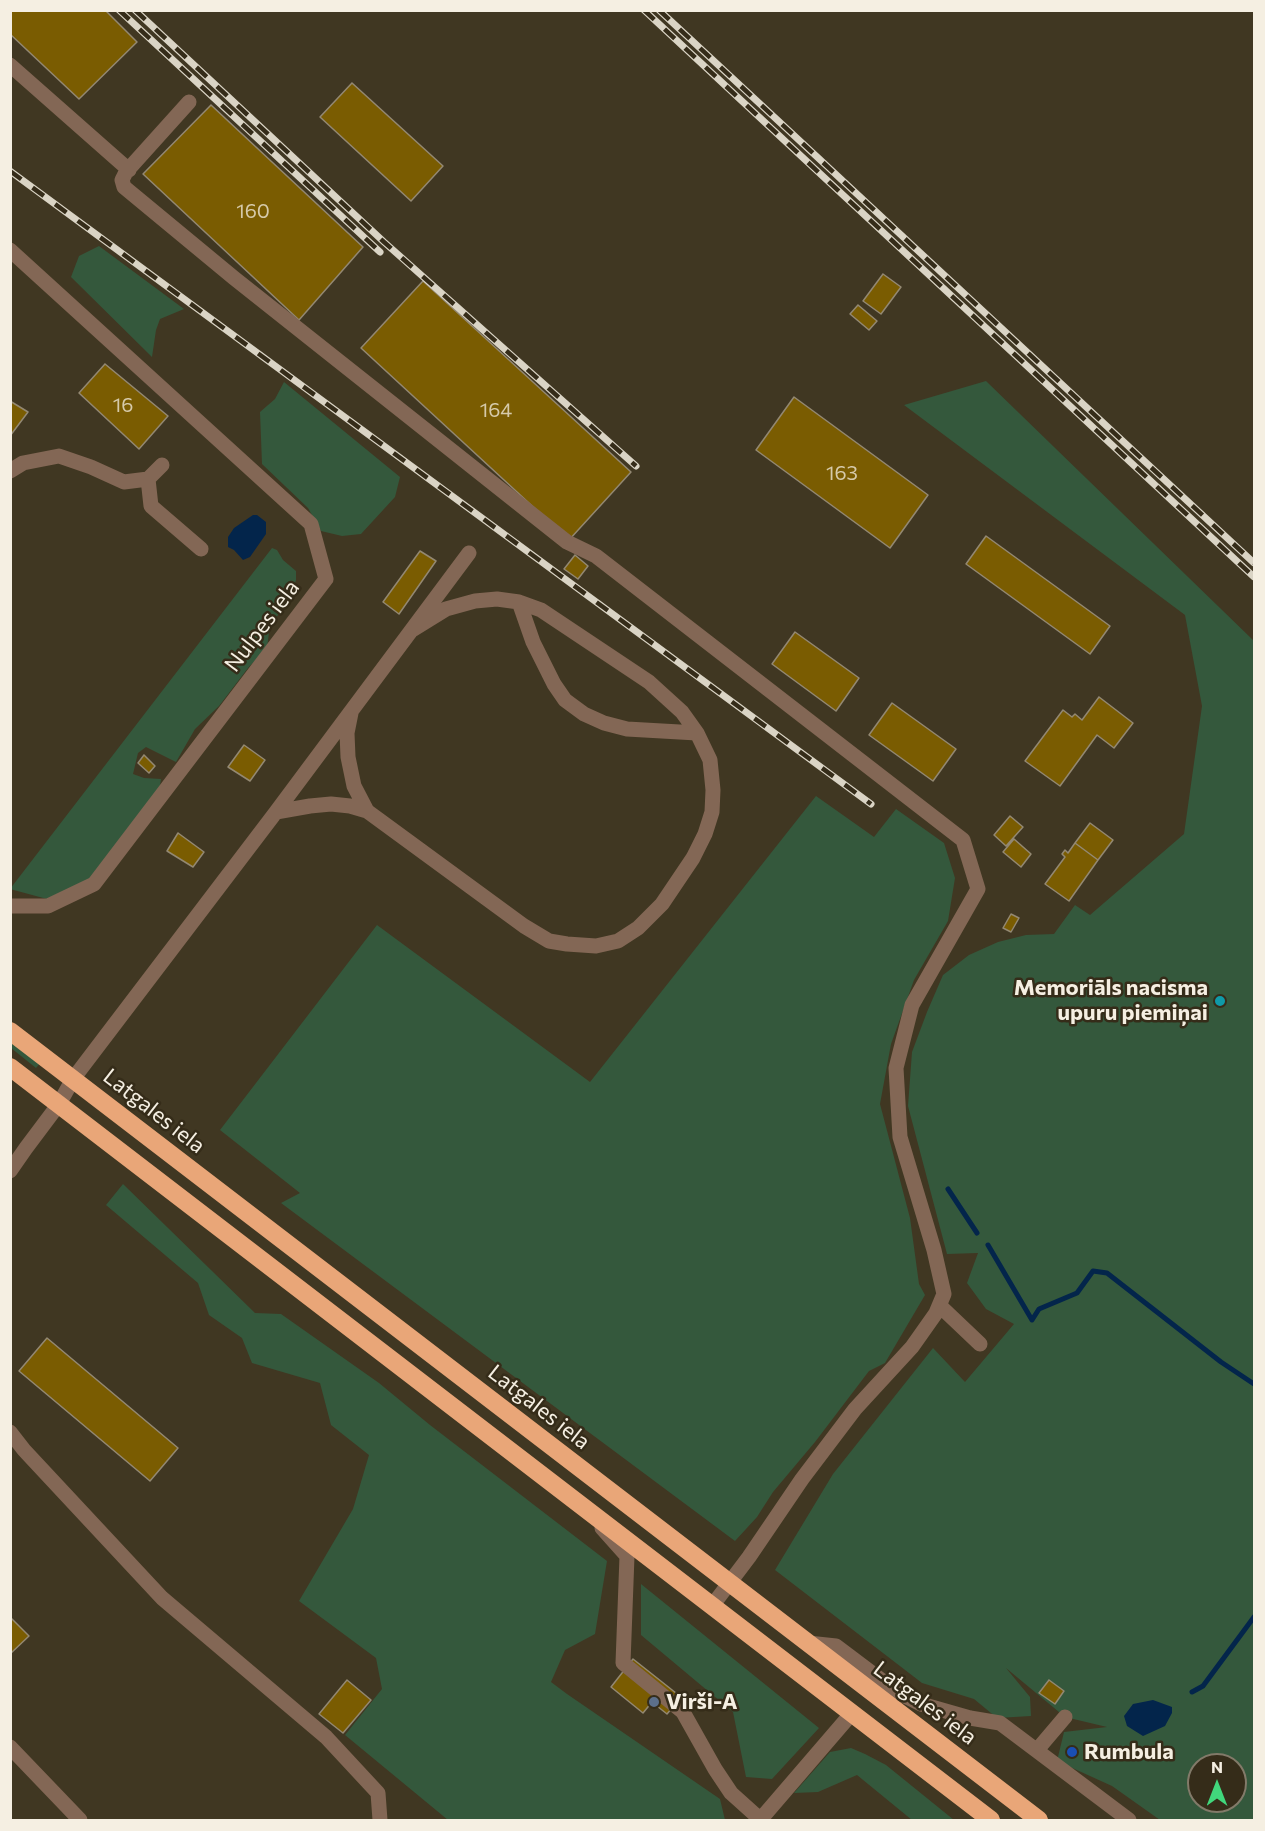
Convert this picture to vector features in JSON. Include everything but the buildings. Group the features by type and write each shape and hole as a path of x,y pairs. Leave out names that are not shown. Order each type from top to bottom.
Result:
{"highway":[{"name":"Latgales iela","path":"10,1031 1039,1821"},
{"path":"10,1067 991,1821"}],"street":[{"path":"10,65 129,170"},
{"path":"189,102 129,170 122,180 124,187 234,278 567,542 596,556 963,840 978,889 912,1005 896,1068 900,1137 934,1250 944,1294 936,1313 912,1347 855,1408 712,1606"},
{"name":"Nulpes iela","path":"10,250 311,524 326,579 94,885 48,906 10,906"},
{"path":"10,471 23,463 59,456 124,482 148,479 162,465"},
{"path":"148,479 151,506 201,549"},
{"path":"10,1172 59,1104 73,1079 469,553"},
{"path":"276,812 331,804 367,811 524,926 549,941 596,946 618,941 639,928 662,904 693,858 705,834 712,812 713,790 710,760 697,733 682,712 649,682 542,610 519,602 497,599 475,601 446,609 412,630"},
{"path":"519,602 533,642 554,684 565,700 584,714 604,723 627,729 697,733"},
{"path":"351,711 347,733 348,757 354,786 367,811"},
{"path":"940,1306 980,1344"},
{"path":"10,1432 24,1450 162,1598 326,1737 378,1793 380,1821"},
{"path":"579,1503 627,1556 623,1664 683,1712 731,1793 761,1820 852,1713"},
{"path":"808,1643 836,1646 897,1692 921,1704 970,1718 1000,1722 1129,1821"},
{"path":"1037,1750 1065,1717"},
{"path":"10,1747 80,1821"}],"green space":[{"path":"99,246 184,309 160,319 152,357 71,277 79,256"},
{"path":"986,381 1254,641 1254,1820 1160,1820 1112,1786 1057,1761 1064,1732 1107,1727 1065,1717 1006,1668 1030,1697 1031,1716 997,1718 974,1699 922,1683 775,1570 833,1474 933,1348 965,1382 1014,1324 986,1309 967,1283 978,1253 947,1254 908,1106 912,1052 943,975 969,955 998,942 1026,935 1054,934 1075,905 1090,915 1184,834 1202,706 1185,615 904,405"},
{"path":"284,382 400,477 395,497 361,534 342,536 321,531 308,508 262,464 260,412 275,399"},
{"path":"272,548 277,550 283,560 296,571 296,580 290,600 270,625 267,648 248,668 219,706 195,729 176,762 146,747 138,753 133,774 144,778 161,779 159,792 87,883 47,899 10,889"},
{"path":"816,796 874,837 896,809 944,843 955,878 948,921 914,980 891,1044 880,1104 910,1218 919,1284 925,1295 885,1363 869,1371 815,1442 773,1492 757,1517 735,1541 281,1203 300,1193 220,1130 377,925 590,1082"},
{"path":"10,1036 42,1061 36,1068 11,1048"},
{"path":"123,1184 255,1313 281,1314 379,1383 607,1561 595,1634 565,1650 551,1682 720,1799 725,1820 448,1820 345,1735 382,1689 376,1658 299,1601 353,1509 369,1455 331,1425 320,1383 252,1363 242,1338 209,1315 198,1283 106,1205"},
{"path":"641,1584 819,1728 772,1779 746,1777 733,1712 641,1635"},
{"path":"851,1748 886,1765 954,1820 912,1820 857,1775 818,1792 794,1793 830,1752"}],"water":[{"path":"253,515 257,515 266,522 266,534 250,557 243,560 228,547 228,537 234,528"},
{"path":"1153,1700 1172,1707 1172,1713 1165,1726 1143,1736 1127,1726 1124,1716 1133,1704"}],"waterway":[{"path":"948,1189 977,1233"},
{"path":"988,1245 1032,1320 1039,1309 1077,1293 1093,1271 1107,1273 1221,1362 1254,1384"},
{"path":"1192,1692 1203,1686 1254,1617"}],"railway":[{"path":"119,10 380,252"},
{"path":"135,10 384,242 636,466"},
{"path":"644,10 1254,577"},
{"path":"659,10 1254,563"},
{"path":"10,171 871,804"}],"place":[{"name":"Memoriāls nacisma upuru piemiņai","path":"1220,1001"},
{"name":"Virši-A","path":"654,1702"},
{"name":"Rumbula","path":"1072,1752"}]}
